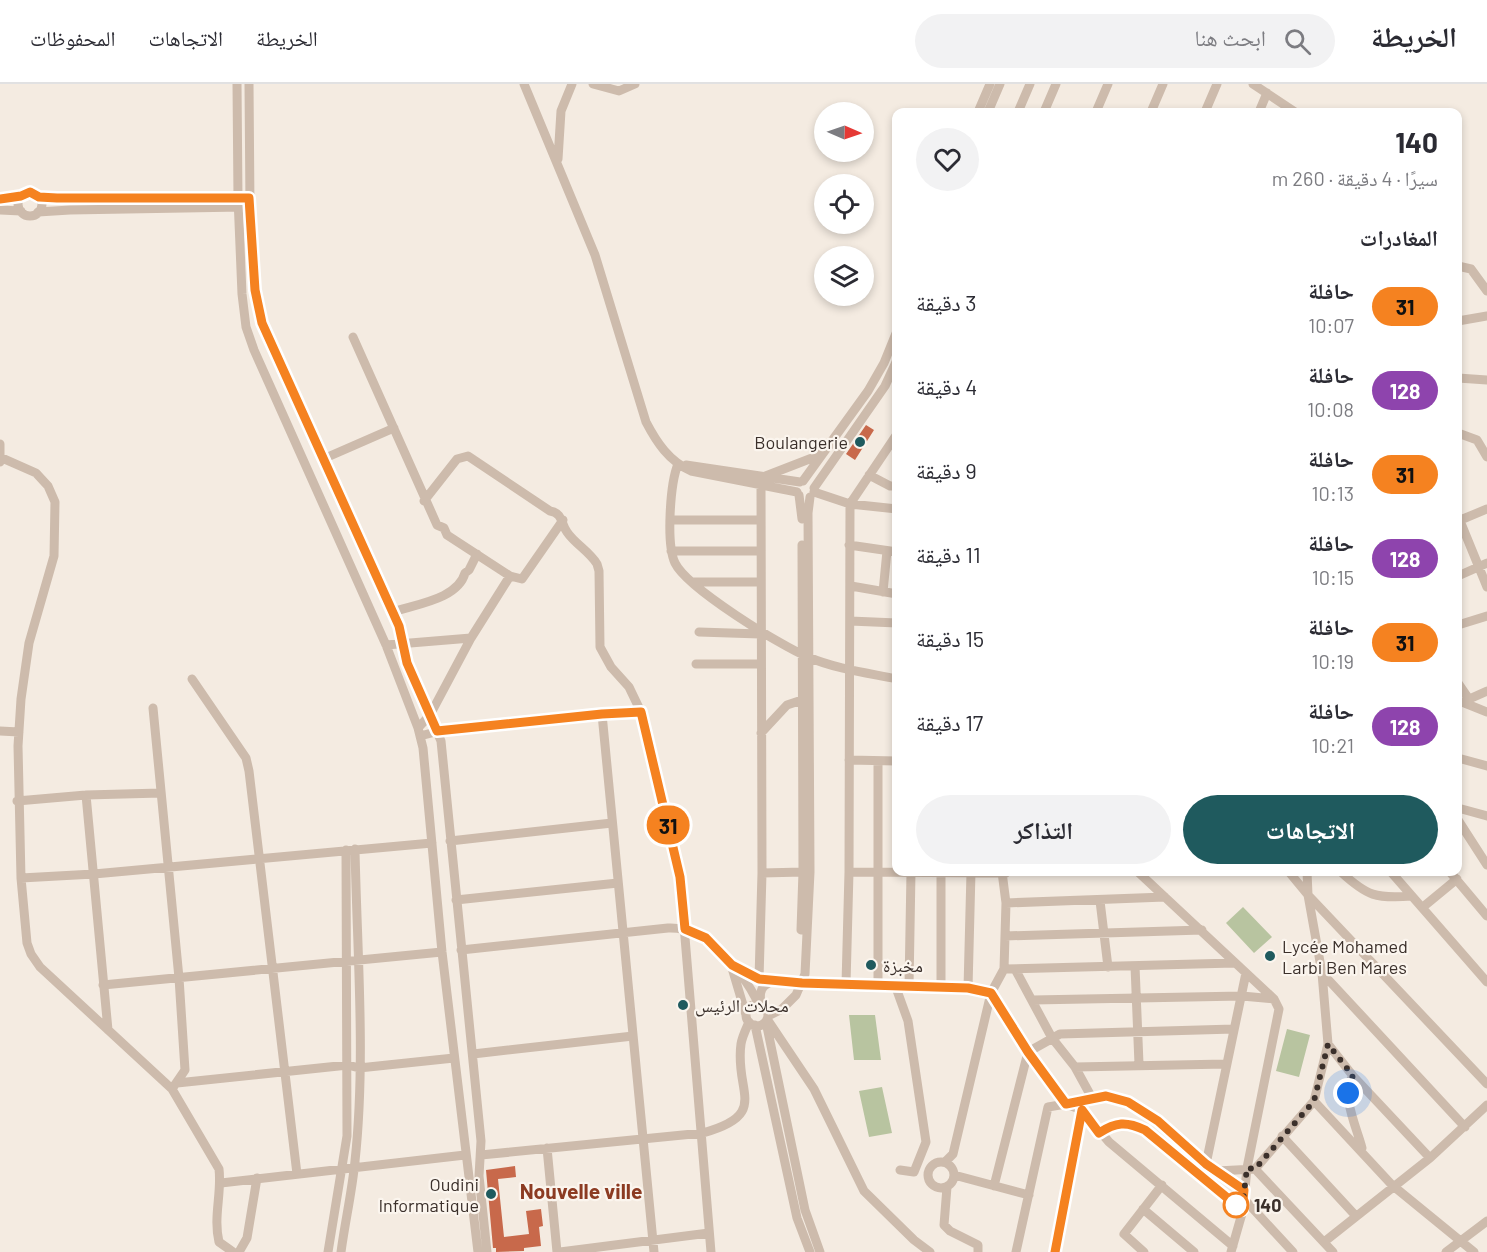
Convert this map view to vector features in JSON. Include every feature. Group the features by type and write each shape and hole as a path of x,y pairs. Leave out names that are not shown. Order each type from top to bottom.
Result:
{"street":[{"path":"237,84 238,203 246,327 254,350 386,645 419,732 454,1058 478,1252"},
{"path":"249,84 249,202 255,290 262,323 399,626 407,663 441,741 473,1054 481,1155 478,1176 487,1252"},
{"path":"524,84 600,271 646,422 661,447 678,464 762,481 804,498 812,492 892,377"},
{"path":"558,165 561,111 572,84"},
{"path":"593,84 619,91 635,84"},
{"path":"980,108 990,84"},
{"path":"990,108 1000,84"},
{"path":"1020,108 1030,84"},
{"path":"1046,108 1056,84"},
{"path":"1098,108 1108,84"},
{"path":"1153,108 1163,84"},
{"path":"1207,108 1217,84"},
{"path":"1253,84 1289,108"},
{"path":"1261,108 1267,93"},
{"path":"0,199 21,196 30,192 39,197 238,203"},
{"path":"21,196 18,204 21,212"},
{"path":"38,213 41,207 39,197"},
{"path":"0,210 21,212 31,216 63,210 249,202"},
{"path":"1462,266 1475,272 1487,291"},
{"path":"1462,320 1487,316"},
{"path":"246,327 262,323"},
{"path":"353,338 424,501 437,525 444,528 447,535 510,576 522,579 563,520"},
{"path":"750,1021 767,1019 782,1009 796,995 805,976 810,872 802,513 797,487 868,391 892,343"},
{"path":"882,367 892,372"},
{"path":"1462,378 1487,380"},
{"path":"323,459 394,428"},
{"path":"1462,434 1477,440 1487,457"},
{"path":"846,984 849,872 850,504 892,441"},
{"path":"0,444 0,462"},
{"path":"762,481 812,458 830,445"},
{"path":"424,501 457,459 468,456 550,511 555,511 563,520 565,531 597,564 600,647 610,667 629,687 641,712 680,877 703,1132 711,1252"},
{"path":"0,457 36,473 48,486 55,502 54,556 29,643 24,670 19,732 17,801 27,943 40,967 108,1030 175,1086 219,1169 221,1182 217,1233 219,1242 233,1252"},
{"path":"678,464 672,484 671,551 675,563 692,582 760,632 805,656 850,670 892,678"},
{"path":"869,475 892,486"},
{"path":"762,481 809,481 812,492 807,513 805,656 802,700 803,872 800,975 802,983"},
{"path":"759,979 762,873 760,551 762,481"},
{"path":"812,492 850,504 892,508"},
{"path":"1462,518 1487,509"},
{"path":"671,520 761,520"},
{"path":"1462,525 1483,565 1487,588"},
{"path":"849,545 892,551 883,592"},
{"path":"671,551 760,551"},
{"path":"393,612 445,595 462,582 477,555"},
{"path":"1462,574 1483,565"},
{"path":"419,732 471,638 510,576"},
{"path":"692,582 760,582"},
{"path":"851,586 892,593"},
{"path":"1462,624 1487,616"},
{"path":"850,621 892,623"},
{"path":"699,632 760,632"},
{"path":"386,645 471,638"},
{"path":"696,664 760,664"},
{"path":"192,679 246,759 297,1174"},
{"path":"1463,702 1487,691"},
{"path":"761,733 787,705 802,700"},
{"path":"1463,702 1487,712"},
{"path":"153,708 179,978 185,1070 175,1086"},
{"path":"419,732 641,712"},
{"path":"602,714 654,1252"},
{"path":"0,731 19,732"},
{"path":"1462,759 1487,766"},
{"path":"849,760 892,761"},
{"path":"878,761 878,985"},
{"path":"17,801 86,795 161,793"},
{"path":"86,795 108,1030"},
{"path":"1462,808 1487,816"},
{"path":"450,841 612,823"},
{"path":"1462,826 1485,859"},
{"path":"21,878 94,874 432,843"},
{"path":"340,1252 354,1168 359,1068 353,961 351,849"},
{"path":"762,873 803,872"},
{"path":"849,872 892,872"},
{"path":"909,986 911,876"},
{"path":"940,876 941,987"},
{"path":"968,988 971,876"},
{"path":"945,1162 953,1154 991,993 1004,969 1006,903 1004,876"},
{"path":"732,965 759,979 777,981 968,988 991,993 1028,1052 1066,1104 1082,1110 1099,1133 1162,1185 1232,1249 1251,1169 1279,1009 1274,999 1142,876"},
{"path":"1293,876 1308,895 1487,1084"},
{"path":"1217,1172 1251,1169 1314,1101 1328,1044 1322,973 1308,895 1307,876"},
{"path":"1345,876 1359,889 1370,895 1389,898 1412,896"},
{"path":"1394,876 1487,982"},
{"path":"1423,907 1452,876"},
{"path":"1454,876 1487,916"},
{"path":"456,900 618,883"},
{"path":"1006,903 1165,897"},
{"path":"1100,901 1108,967"},
{"path":"103,985 668,928 685,929 706,938 732,965 760,1004 768,1011 767,1019 805,1210 810,1230 820,1252"},
{"path":"1005,936 1202,930"},
{"path":"442,951 450,941 461,950"},
{"path":"328,1252 347,1136 353,961"},
{"path":"1004,969 1234,963"},
{"path":"732,965 750,1021 797,1218 810,1252"},
{"path":"1135,966 1140,1064"},
{"path":"1015,969 1052,1038 1075,1066 1092,1098"},
{"path":"1322,973 1465,1127"},
{"path":"1206,1164 1246,974"},
{"path":"760,1004 761,990 764,986 777,981"},
{"path":"895,985 908,1021 926,1142 914,1172 900,1170"},
{"path":"1033,1000 1242,996 1274,999"},
{"path":"221,1182 342,1171 465,1154 481,1155 643,1139 703,1132 727,1126 740,1114 745,1093 741,1042 750,1021 750,1007 760,1004"},
{"path":"767,1019 814,1089 864,1191 914,1240 930,1252"},
{"path":"994,1186 1028,1052 1060,1034 1234,1029"},
{"path":"473,1054 633,1036"},
{"path":"1328,1044 1353,1076 1430,1158"},
{"path":"175,1086 286,1071 348,1065 359,1068 454,1058"},
{"path":"1075,1066 1226,1064"},
{"path":"1353,1076 1349,1081 1348,1093 1362,1151"},
{"path":"1016,1252 1048,1107 1106,1096 1119,1098 1144,1111 1244,1194 1287,1250"},
{"path":"1314,1101 1392,1185 1474,1252"},
{"path":"1324,1242 1392,1185 1430,1158 1487,1105"},
{"path":"1054,1252 1082,1110"},
{"path":"1099,1133 1114,1123 1125,1122 1145,1130 1242,1210"},
{"path":"1282,1136 1355,1215"},
{"path":"465,1154 473,1145 481,1155"},
{"path":"547,1148 558,1252 604,1250 709,1233"},
{"path":"920,1158 929,1169"},
{"path":"947,1187 933,1186 928,1178 929,1169 936,1162 945,1162 951,1167 954,1175"},
{"path":"1251,1169 1333,1252"},
{"path":"954,1175 1029,1195"},
{"path":"954,1175 947,1187 944,1225 950,1232 978,1245 978,1252"},
{"path":"239,1252 247,1238 257,1178"},
{"path":"1144,1252 1124,1234 1162,1185"},
{"path":"1143,1209 1194,1252"},
{"path":"1446,1252 1487,1221"}],"green space":[{"path":"1243,907 1272,937 1254,953 1226,923"},
{"path":"849,1015 875,1015 881,1060 854,1060"},
{"path":"1287,1029 1310,1035 1299,1077 1276,1071"},
{"path":"882,1087 892,1133 869,1137 859,1091"}],"building":[{"name":"Boulangerie","path":"866,425 874,430 855,460 846,454"},
{"name":"Oudini Informatique","path":"515,1166 516,1177 498,1179 504,1237 529,1234 526,1211 541,1209 543,1226 539,1227 541,1246 524,1248 524,1251 496,1252 496,1248 493,1248 486,1170"}],"bus line":[{"name":"31","path":"0,199 21,196 30,192 39,197 57,198 249,198 255,290 262,323 399,626 407,663 437,731 641,712 680,877 685,929 706,938 732,965 759,979 802,983 968,988 991,993 1028,1052 1066,1104 1106,1096 1128,1102 1158,1121 1206,1164 1244,1190 1242,1210 1145,1130 1125,1122 1114,1123 1099,1133 1082,1110 1055,1252"}],"place":[{"name":"Boulangerie","path":"860,442"},
{"name":"Lycée Mohamed Larbi Ben Mares","path":"1270,956"},
{"name":"مخبزة","path":"871,965"},
{"name":"محلات الرئيس","path":"683,1005"},
{"name":"Oudini Informatique","path":"491,1194"},
{"name":"140","path":"1236,1205"}],"district":[{"name":"Nouvelle ville","path":"581,1190"}],"route":[{"path":"1236,1205 1242,1210 1247,1168 1255,1169 1314,1101 1328,1044 1353,1076 1349,1081 1348,1093"}]}
